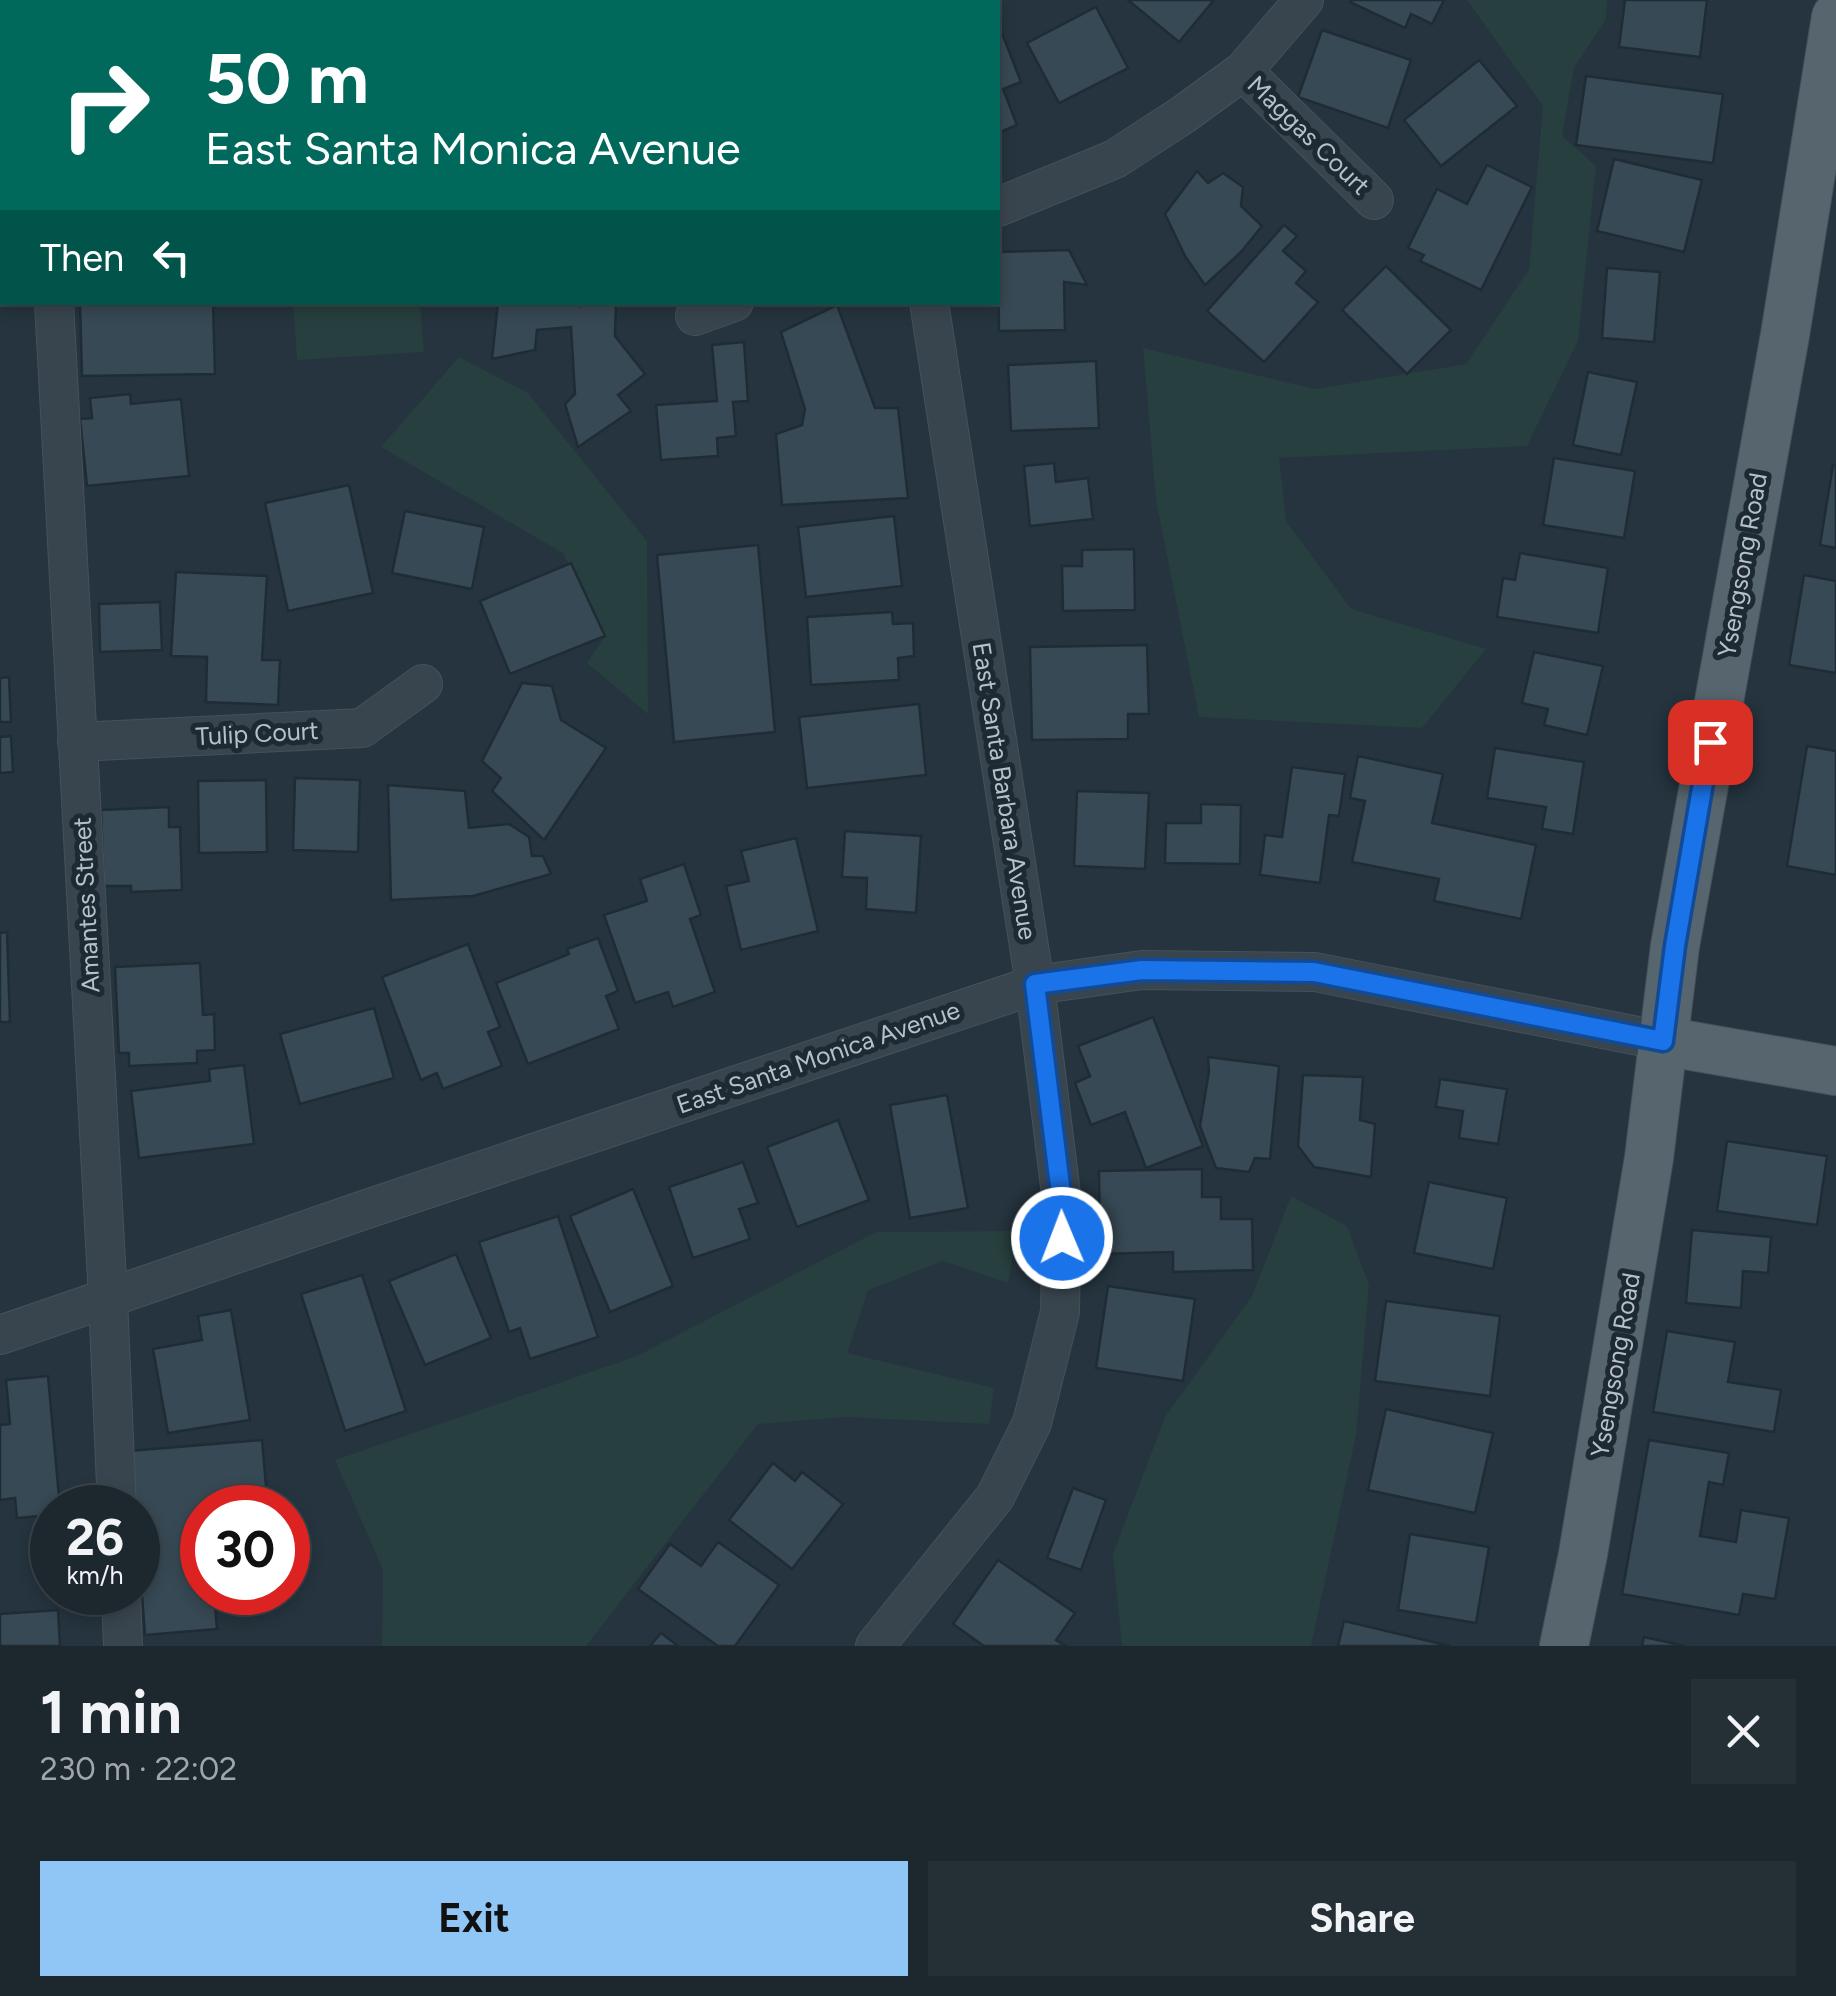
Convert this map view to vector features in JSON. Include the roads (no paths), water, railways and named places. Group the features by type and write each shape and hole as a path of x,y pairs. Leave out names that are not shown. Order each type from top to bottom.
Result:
{"main road":[{"name":"Ysengsong Road","path":"1564,1646 1650,1158 1675,946 1785,334 1836,18"},
{"path":"1663,1041 1836,1072"}],"street":[{"path":"1000,206 1115,159 1184,114 1243,71 1304,0"},
{"name":"Maggas Court","path":"1243,71 1374,200"},
{"name":"Amantes Street","path":"54,305 116,1485"},
{"path":"695,316 726,305"},
{"name":"East Santa Barbara Avenue","path":"875,1646 995,1497 1032,1423 1060,1312 1062,1202 1035,984 929,305"},
{"name":"Tulip Court","path":"77,742 362,728 422,684"},
{"name":"East Santa Monica Avenue","path":"0,1336 1035,984 1142,970 1314,972 1663,1041"},
{"path":"122,1615 123,1646"}]}
